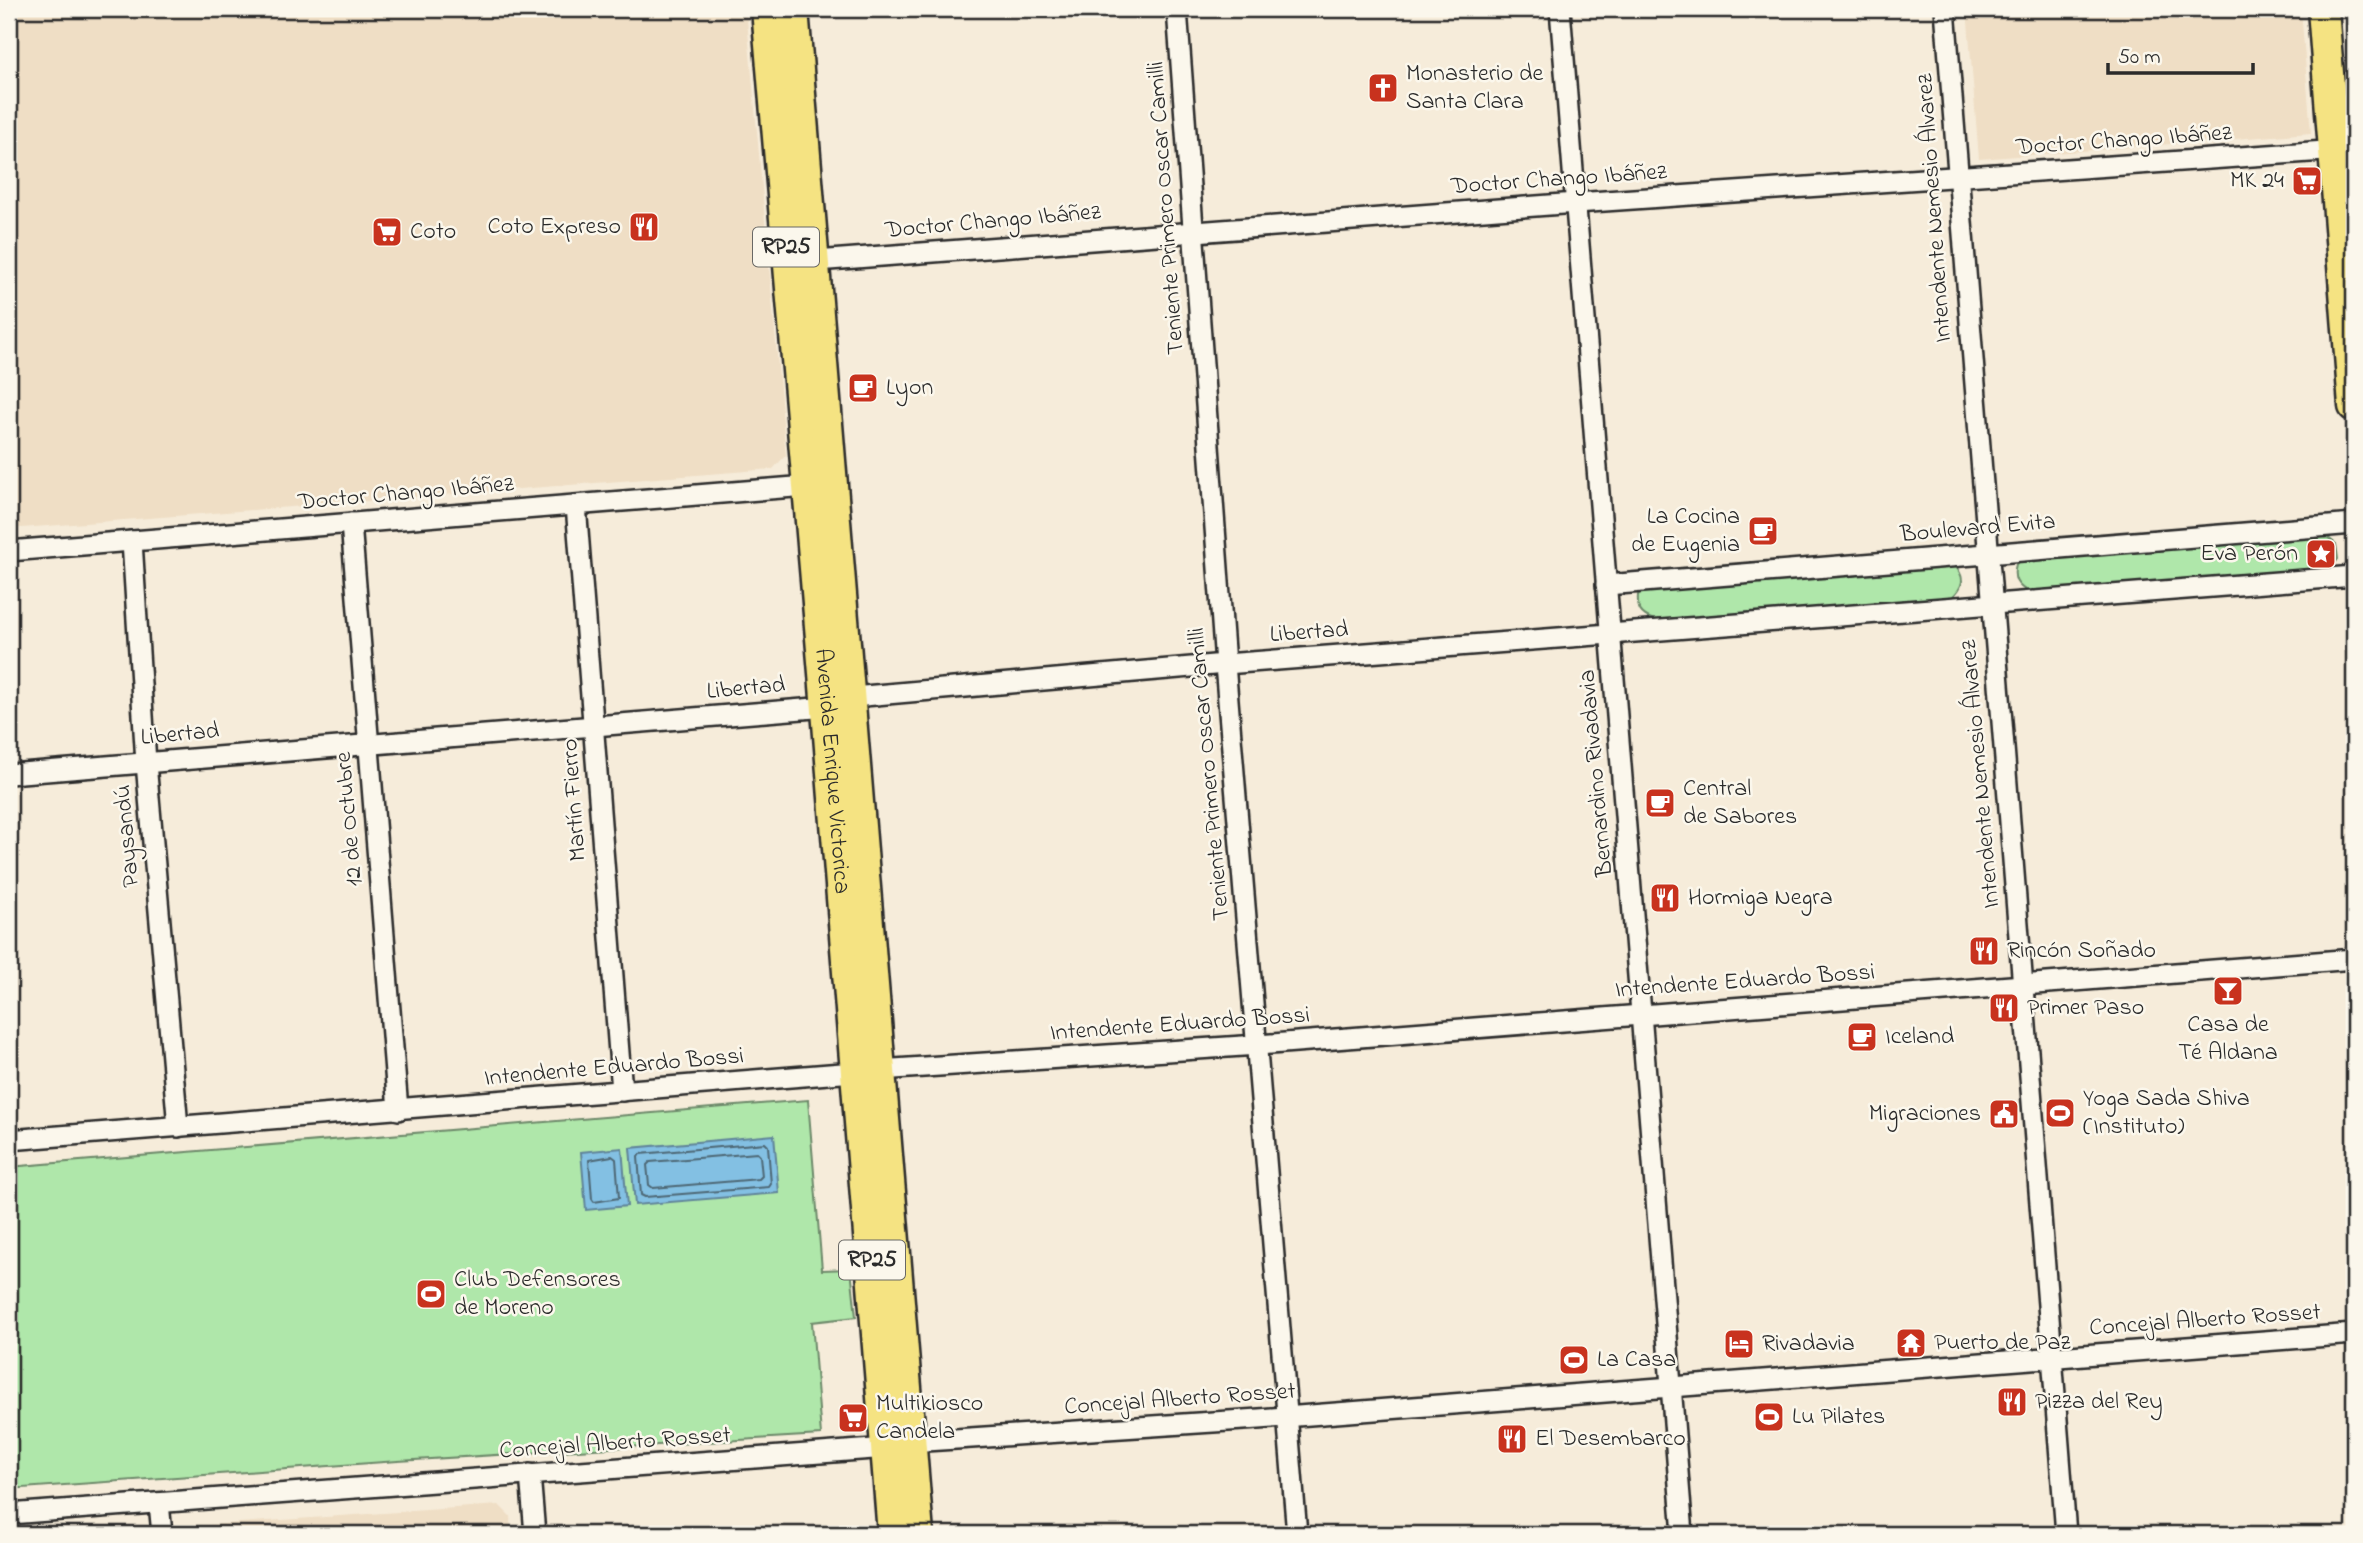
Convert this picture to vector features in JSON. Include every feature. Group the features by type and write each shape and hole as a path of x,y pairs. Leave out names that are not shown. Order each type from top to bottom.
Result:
{"main road":[{"name":"Avenida Enrique Victorica","path":"767,9 799,262 899,1445 918,1534"},
{"name":"Avenida Enrique Victorica","path":"793,9 807,486 838,703"},
{"path":"2323,9 2344,150 2354,406"},
{"name":"Avenida Enrique Victorica","path":"894,1534 899,1445"}],"street":[{"name":"Teniente Primero Oscar Camilli","path":"1177,9 1225,664 1297,1534"},
{"name":"Bernardino Rivadavia","path":"1560,9 1683,1534"},
{"name":"Intendente Nemesio Álvarez","path":"1945,9 2066,1534"},
{"name":"Doctor Chango Ibáñez","path":"799,262 1576,203 2344,150"},
{"name":"Doctor Chango Ibáñez","path":"9,551 807,486"},
{"name":"Martín Fierro","path":"576,505 622,1091"},
{"name":"12 de Octubre","path":"351,523 398,1110"},
{"name":"Boulevard Evita","path":"1606,585 2354,524"},
{"name":"Paysandú","path":"132,541 146,763 178,1127"},
{"path":"1610,634 2354,576"},
{"name":"Libertad","path":"9,774 594,726 838,703 864,696 1225,664 1610,634"},
{"name":"Intendente Eduardo Bossi","path":"9,1140 867,1071 1258,1045 2354,959"},
{"name":"Concejal Alberto Rosset","path":"9,1514 2354,1334"},
{"path":"530,1474 535,1534"},
{"path":"159,1503 162,1534"}],"shaded area":[{"name":"Coto","path":"9,9 746,9 786,455 773,469 9,529"},
{"path":"1967,9 2301,9 2311,133 1979,159"},
{"path":"499,1505 510,1516 511,1534 187,1534 195,1526"}],"green space":[{"path":"2326,536 2336,544 2338,559 2330,570 2030,593 2019,585 2015,578 2016,564 2023,559"},
{"path":"1954,565 1962,582 1951,598 1654,620 1640,611 1638,604 1638,595 1644,589"},
{"name":"Club Defensores de Moreno","path":"808,1100 822,1270 851,1269 856,1317 812,1322 821,1435 398,1461 9,1489 9,1167"}],"water":[{"path":"774,1135 779,1193 635,1205 630,1148"},
{"path":"622,1148 627,1206 586,1210 581,1152"}],"place":[{"name":"Monasterio de Santa Clara","path":"1383,88"},
{"name":"MK 24","path":"2307,181"},
{"name":"Coto Expreso","path":"644,227"},
{"name":"Coto","path":"387,232"},
{"name":"Lyon","path":"863,388"},
{"name":"La Cocina de Eugenia","path":"1763,531"},
{"name":"Eva Perón","path":"2321,554"},
{"name":"Central de Sabores","path":"1660,803"},
{"name":"Hormiga Negra","path":"1665,898"},
{"name":"Rincón Soñado","path":"1984,951"},
{"name":"Casa de Té Aldana","path":"2228,991"},
{"name":"Primer Paso","path":"2004,1008"},
{"name":"Iceland","path":"1862,1037"},
{"name":"Yoga Sada Shiva (Instituto)","path":"2060,1113"},
{"name":"Migraciones","path":"2004,1114"},
{"name":"Club Defensores de Moreno","path":"431,1294"},
{"name":"Puerto de Paz","path":"1911,1343"},
{"name":"Rivadavia","path":"1739,1344"},
{"name":"La Casa","path":"1574,1360"},
{"name":"Pizza del Rey","path":"2012,1402"},
{"name":"Lu Pilates","path":"1769,1417"},
{"name":"Multikiosco Candela","path":"853,1418"},
{"name":"El Desembarco","path":"1512,1439"}]}
